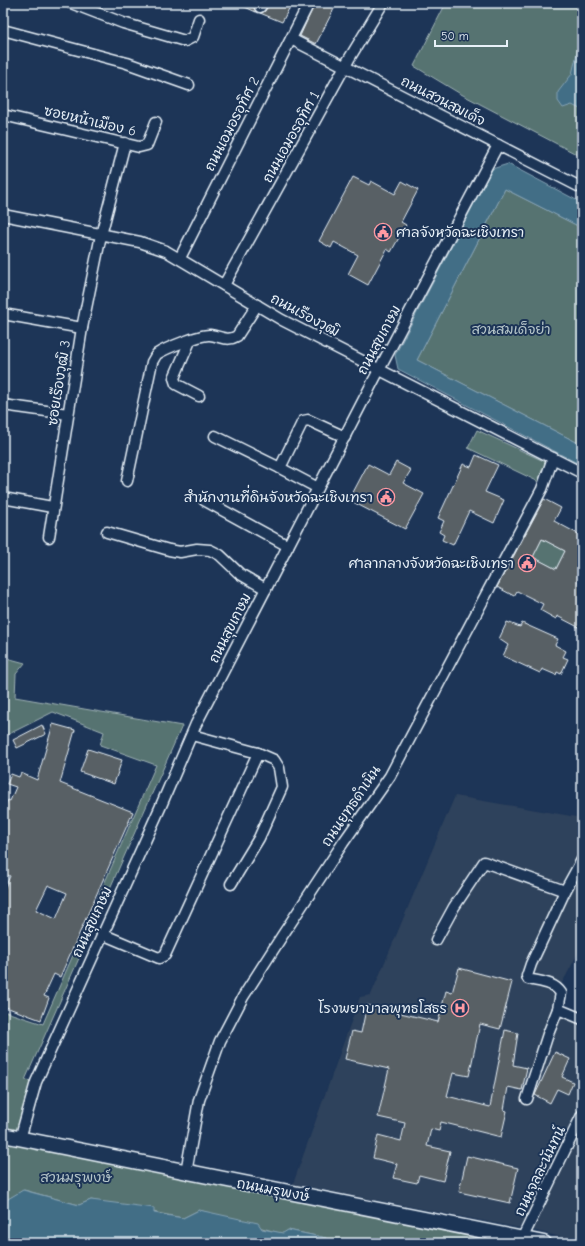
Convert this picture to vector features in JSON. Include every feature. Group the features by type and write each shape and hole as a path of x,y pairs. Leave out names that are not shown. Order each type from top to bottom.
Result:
{"main road":[{"name":"ถนนมรุพงษ์","path":"3,1135 544,1243"}],"street":[{"path":"70,3 123,23 185,41 193,37 199,18"},
{"name":"ถนนเอมอรอุทิศ 2","path":"180,258 309,3"},
{"name":"ถนนเอมอรอุทิศ 1","path":"224,285 345,67 383,3"},
{"path":"3,30 127,63 189,85"},
{"name":"ถนนสวนสมเด็จ","path":"291,39 582,188"},
{"name":"ซอยหน้าเมือง 6","path":"3,115 139,147 147,145 156,122"},
{"name":"ซอยเรืองวุฒิ 3","path":"48,537 82,328 101,235 125,144"},
{"name":"ถนนสุขเกษม","path":"20,1139 36,1082 192,735 379,370 498,145"},
{"name":"ถนนเรืองวุฒิ","path":"3,215 140,242 180,258 282,320 582,473"},
{"path":"127,482 152,362 156,355 165,349 208,335 228,340 237,336 257,305"},
{"path":"3,314 82,328"},
{"path":"190,341 174,378 176,384 199,396"},
{"path":"3,405 68,414"},
{"path":"280,468 305,419 345,437"},
{"path":"215,436 318,488"},
{"name":"ถนนยุทธดำเนิน","path":"186,1172 199,1100 220,1041 243,997 278,942 342,843 390,776 542,489 553,458"},
{"path":"3,498 52,507"},
{"path":"204,500 288,546"},
{"path":"107,532 180,552 197,549 210,550 220,555 240,574 266,590"},
{"path":"192,735 258,753 274,760 279,768 282,787 260,838 231,884"},
{"path":"102,934 159,958 165,955 258,753"},
{"path":"527,1099 548,1034 558,1009 561,993 558,988 551,984 528,979 527,973 565,891 582,860"},
{"path":"436,940 454,907 484,862 565,891"},
{"path":"558,1009 582,1019"},
{"name":"ถนนจุลละนันทน์","path":"522,1239 582,1115"}],"shaded area":[{"path":"582,33 582,110 572,105 563,108 558,101 558,92 572,74"},
{"path":"508,164 582,203 582,228 505,189 417,360 582,445 582,462 577,463 398,369 395,355 492,169"},
{"name":"โรงพยาบาลพุทธโสธร","path":"455,796 582,818 582,946 561,985 566,992 564,1018 582,1025 582,1099 520,1228 293,1184 360,997 371,995"},
{"path":"582,1127 582,1242 532,1230"},
{"path":"23,1190 79,1205 91,1200 154,1208 154,1213 183,1218 199,1210 258,1223 262,1229 283,1233 288,1230 326,1238 331,1243 3,1243 3,1202"}],"green space":[{"path":"446,3 582,3 582,157 459,93 414,66"},
{"name":"สวนสมเด็จย่า","path":"505,189 582,228 582,445 417,360"},
{"path":"477,430 548,463 539,482 468,448"},
{"path":"542,539 565,551 556,569 533,557"},
{"name":"สวนมรุพงษ์","path":"3,657 25,663 16,674 15,697 182,726 25,1080 34,1081 20,1138 525,1243 331,1243 326,1238 288,1230 283,1234 199,1210 183,1218 91,1200 79,1205 24,1190 3,1202 3,1011 43,1024 156,765 100,745 104,732 53,712 3,737"}],"building":[{"path":"236,3 255,3 254,7 256,12"},
{"path":"269,3 292,3 282,22 260,13 265,11"},
{"path":"315,3 337,3 316,44 300,36"},
{"name":"ศาลจังหวัดฉะเชิงเทรา","path":"353,177 369,185 371,181 395,194 402,181 418,190 401,222 406,225 391,252 387,249 368,285 348,274 358,255 334,242 331,248 319,241"},
{"path":"476,455 498,465 485,492 504,500 494,523 469,511 453,545 442,540 444,535 439,532 444,521 438,518 463,464 471,467"},
{"name":"สำนักงานที่ดินจังหวัดฉะเชิงเทรา","path":"396,462 411,470 403,483 424,494 405,529 349,500 368,464 389,475"},
{"name":"ศาลากลางจังหวัดฉะเชิงเทรา","path":"544,499 561,508 554,521 582,536 582,574 578,582 582,584 582,629 557,616 556,619 540,610 543,604 517,591 514,596 497,587","holes":["542,539 565,551 556,569 533,557"]},
{"path":"507,622 520,627 522,623 558,639 555,645 566,651 563,657 568,659 561,674 557,672 556,675 542,669 540,673 503,656 508,645 499,639"},
{"path":"53,724 75,730 60,783 133,812 60,977 54,974 44,996 49,998 41,1020 3,1006 3,892 10,876 3,873 3,810 8,800 10,801 16,787 7,784 11,774 19,777 21,773 37,780","holes":["48,885 67,893 56,919 36,910"]},
{"path":"42,725 46,734 17,748 13,740"},
{"path":"88,749 122,760 114,784 80,772"},
{"path":"459,968 512,982 500,1029 480,1024 469,1076 453,1073 447,1096 490,1107 505,1030 518,1033 513,1065 527,1068 522,1090 508,1087 504,1110 507,1111 501,1137 441,1122 439,1131 431,1129 427,1146 450,1151 443,1181 419,1175 417,1183 393,1178 397,1164 373,1158 378,1135 401,1141 405,1123 378,1117 389,1069 345,1059 352,1031 361,1033 367,1005 438,1022 446,991 452,993"},
{"path":"555,1052 570,1059 562,1077 573,1082 568,1094 557,1089 550,1103 535,1095"},
{"path":"467,1156 518,1168 510,1203 459,1192"}],"place":[{"name":"ศาลจังหวัดฉะเชิงเทรา","path":"383,232"},
{"name":"สำนักงานที่ดินจังหวัดฉะเชิงเทรา","path":"386,497"},
{"name":"ศาลากลางจังหวัดฉะเชิงเทรา","path":"527,563"},
{"name":"โรงพยาบาลพุทธโสธร","path":"460,1008"}]}
